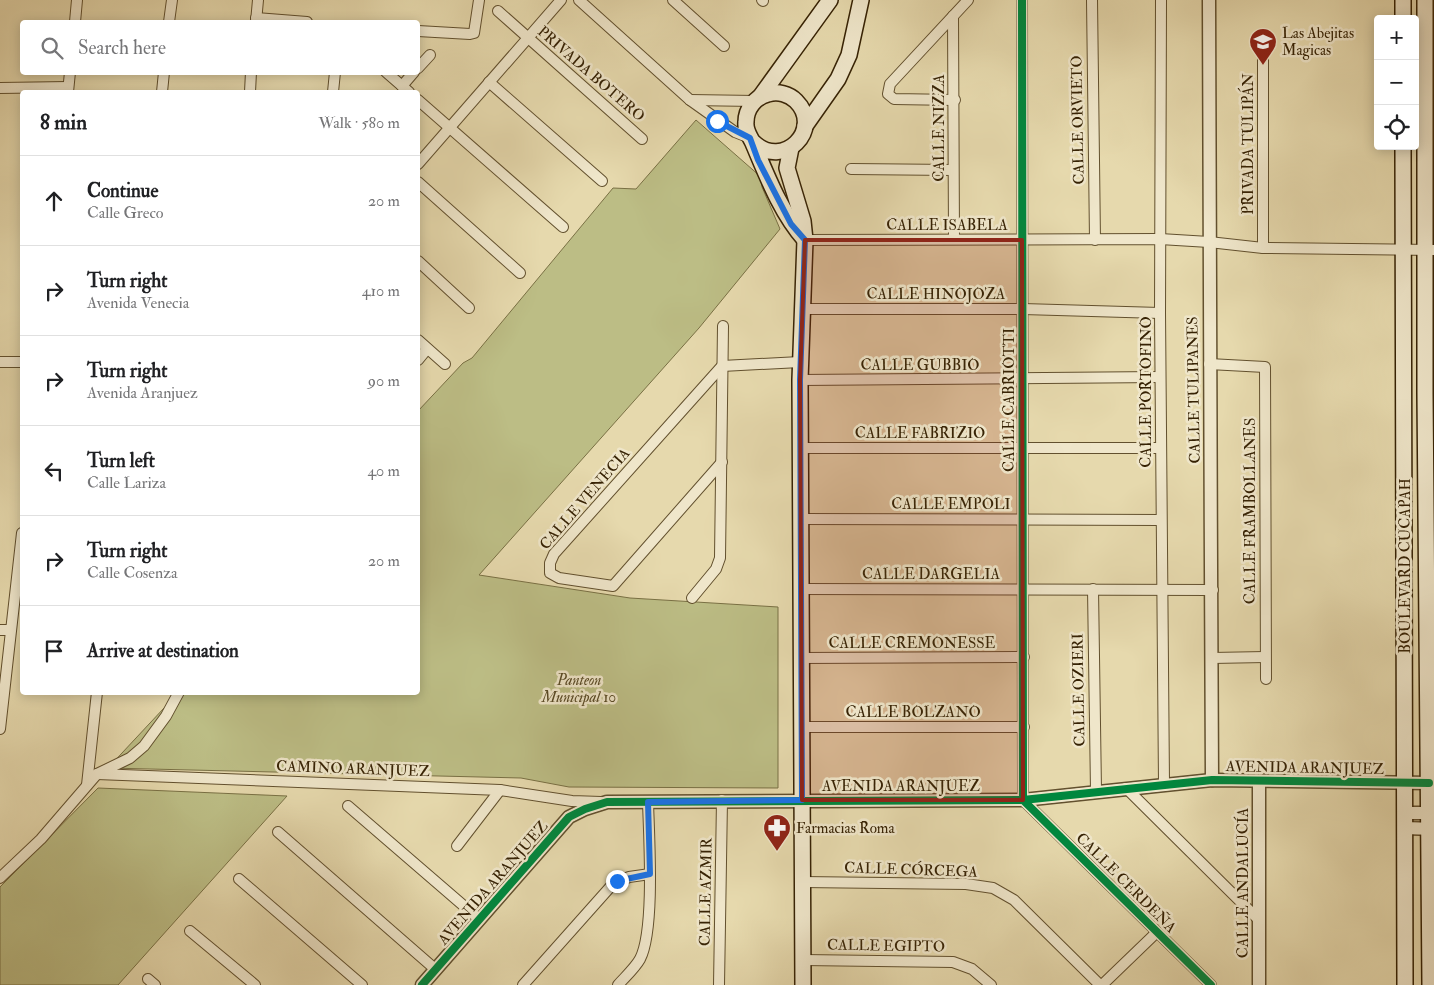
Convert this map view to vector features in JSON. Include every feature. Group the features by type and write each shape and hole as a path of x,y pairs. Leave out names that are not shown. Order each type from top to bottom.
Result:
{"main road":[{"path":"805,240 791,224 758,160 746,128 746,116 830,0"},
{"path":"752,140 760,148 772,152 790,148 800,139 805,126 838,79 848,55 861,0"},
{"path":"1403,0 1403,15"},
{"name":"BOULEVARD CUCAPAH","path":"1426,0 1430,250 1431,731 1429,783 1432,813 1430,985"},
{"path":"757,99 779,93 791,97 804,113 805,126"},
{"path":"790,148 787,168 804,221 805,240 800,362 802,985"},
{"name":"BOULEVARD CUCAPAH","path":"1403,150 1406,985"}],"street":[{"path":"75,20 77,0"},
{"path":"169,20 172,0"},
{"path":"256,20 258,0"},
{"path":"420,31 474,33 479,0"},
{"path":"420,162 561,0"},
{"path":"578,0 690,100 735,132 752,140"},
{"path":"673,0 724,46"},
{"path":"955,100 894,99 888,94 890,84 968,0"},
{"name":"CALLE CABRIOTTI","path":"1022,0 1024,379 1023,800"},
{"name":"CALLE ORVIETO","path":"1092,0 1094,240"},
{"name":"CALLE PORTOFINO","path":"1161,0 1160,377 1164,784"},
{"name":"CALLE TULIPANES","path":"1209,0 1209,364 1213,590 1212,780"},
{"name":"PRIVADA BOTERO","path":"498,11 642,138"},
{"name":"CALLE NIZZA","path":"953,16 955,100 954,239"},
{"name":"PRIVADA TULIPÁN","path":"1263,40 1263,248"},
{"path":"420,66 430,55"},
{"path":"0,88 68,90 70,75"},
{"path":"162,90 164,75"},
{"path":"250,90 251,75"},
{"path":"333,90 335,75"},
{"path":"389,75 405,89 412,75"},
{"path":"489,82 602,181"},
{"path":"690,100 757,99"},
{"path":"420,102 563,227"},
{"path":"851,169 953,170"},
{"path":"420,184 520,272"},
{"name":"CALLE ISABELA","path":"805,240 1160,239 1263,248 1430,250"},
{"path":"420,263 469,308"},
{"name":"CALLE HINOJOZA","path":"802,309 1023,309 1160,313"},
{"path":"692,598 716,569 720,558 723,326"},
{"path":"420,342 445,364"},
{"path":"420,358 428,349"},
{"path":"0,362 20,362"},
{"path":"722,366 800,362"},
{"name":"CALLE FRAMBOLLANES","path":"1209,364 1265,367 1265,658"},
{"name":"CALLE VENECIA","path":"722,366 554,554 550,562 550,573 559,578 614,586 722,462"},
{"name":"CALLE GUBBIO","path":"800,380 1160,377"},
{"name":"CALLE FABRIZIO","path":"800,448 1161,448"},
{"name":"CALLE EMPOLI","path":"800,519 1161,520"},
{"path":"0,730 5,630 20,544"},
{"name":"CALLE DARGELIA","path":"800,589 1024,588 1213,590"},
{"name":"CALLE OZIERI","path":"1093,589 1096,791"},
{"name":"CALLE CREMONESSE","path":"801,658 1024,657"},
{"path":"1212,658 1265,658 1266,679"},
{"path":"87,786 97,695"},
{"path":"0,878 41,839 97,774 130,758 144,746 166,716 177,695"},
{"name":"CALLE BOLZANO","path":"802,727 1024,727"},
{"name":"CAMINO ARANJUEZ","path":"97,774 500,790 572,801 607,802"},
{"name":"AVENIDA ARANJUEZ","path":"422,985 570,817 585,809 607,802 1023,800 1212,780 1429,783"},
{"name":"CALLE ANDALUCÍA","path":"1259,781 1259,985"},
{"path":"1126,788 1260,921"},
{"path":"457,846 500,790"},
{"name":"CALLE AZMIR","path":"717,983 722,800"},
{"name":"CALLE CERDEÑA","path":"1023,800 1156,933 1211,985"},
{"path":"618,985 639,960 644,950 650,874 648,802"},
{"path":"348,806 479,919"},
{"path":"1405,813 1432,813"},
{"path":"1405,828 1432,829"},
{"path":"278,832 435,969"},
{"path":"523,985 612,885 629,877 650,874"},
{"path":"239,879 362,985"},
{"name":"CALLE CÓRCEGA","path":"802,882 966,884 993,888 1014,900 1101,985"},
{"path":"190,931 255,985"},
{"path":"1101,985 1156,933"},
{"name":"CALLE EGIPTO","path":"803,960 953,962 972,969 991,985"}],"highlighted area":[{"path":"805,240 1022,240 1023,800 802,800 800,380"}],"green space":[{"name":"Panteon Municipal 10","path":"696,120 761,177 762,187 780,229 699,328 479,575 630,598 778,607 778,788 569,787 521,778 108,768 176,695 420,695 420,409 463,363 472,358 613,188 636,189"},
{"path":"98,788 287,796 118,985 0,985 0,887"}],"cycle path":[{"path":"1022,0 1023,800 1211,985"},
{"path":"422,985 569,817 585,809 607,802 1023,800 1212,780 1429,783"}],"place":[{"name":"Las Abejitas Magicas","path":"1263,66"},
{"name":"Farmacias Roma","path":"777,852"}],"route":[{"path":"617,881 650,874 648,802 802,800 800,380 805,240 791,224 758,160 753,142 750,138 735,132 717,121"}]}
